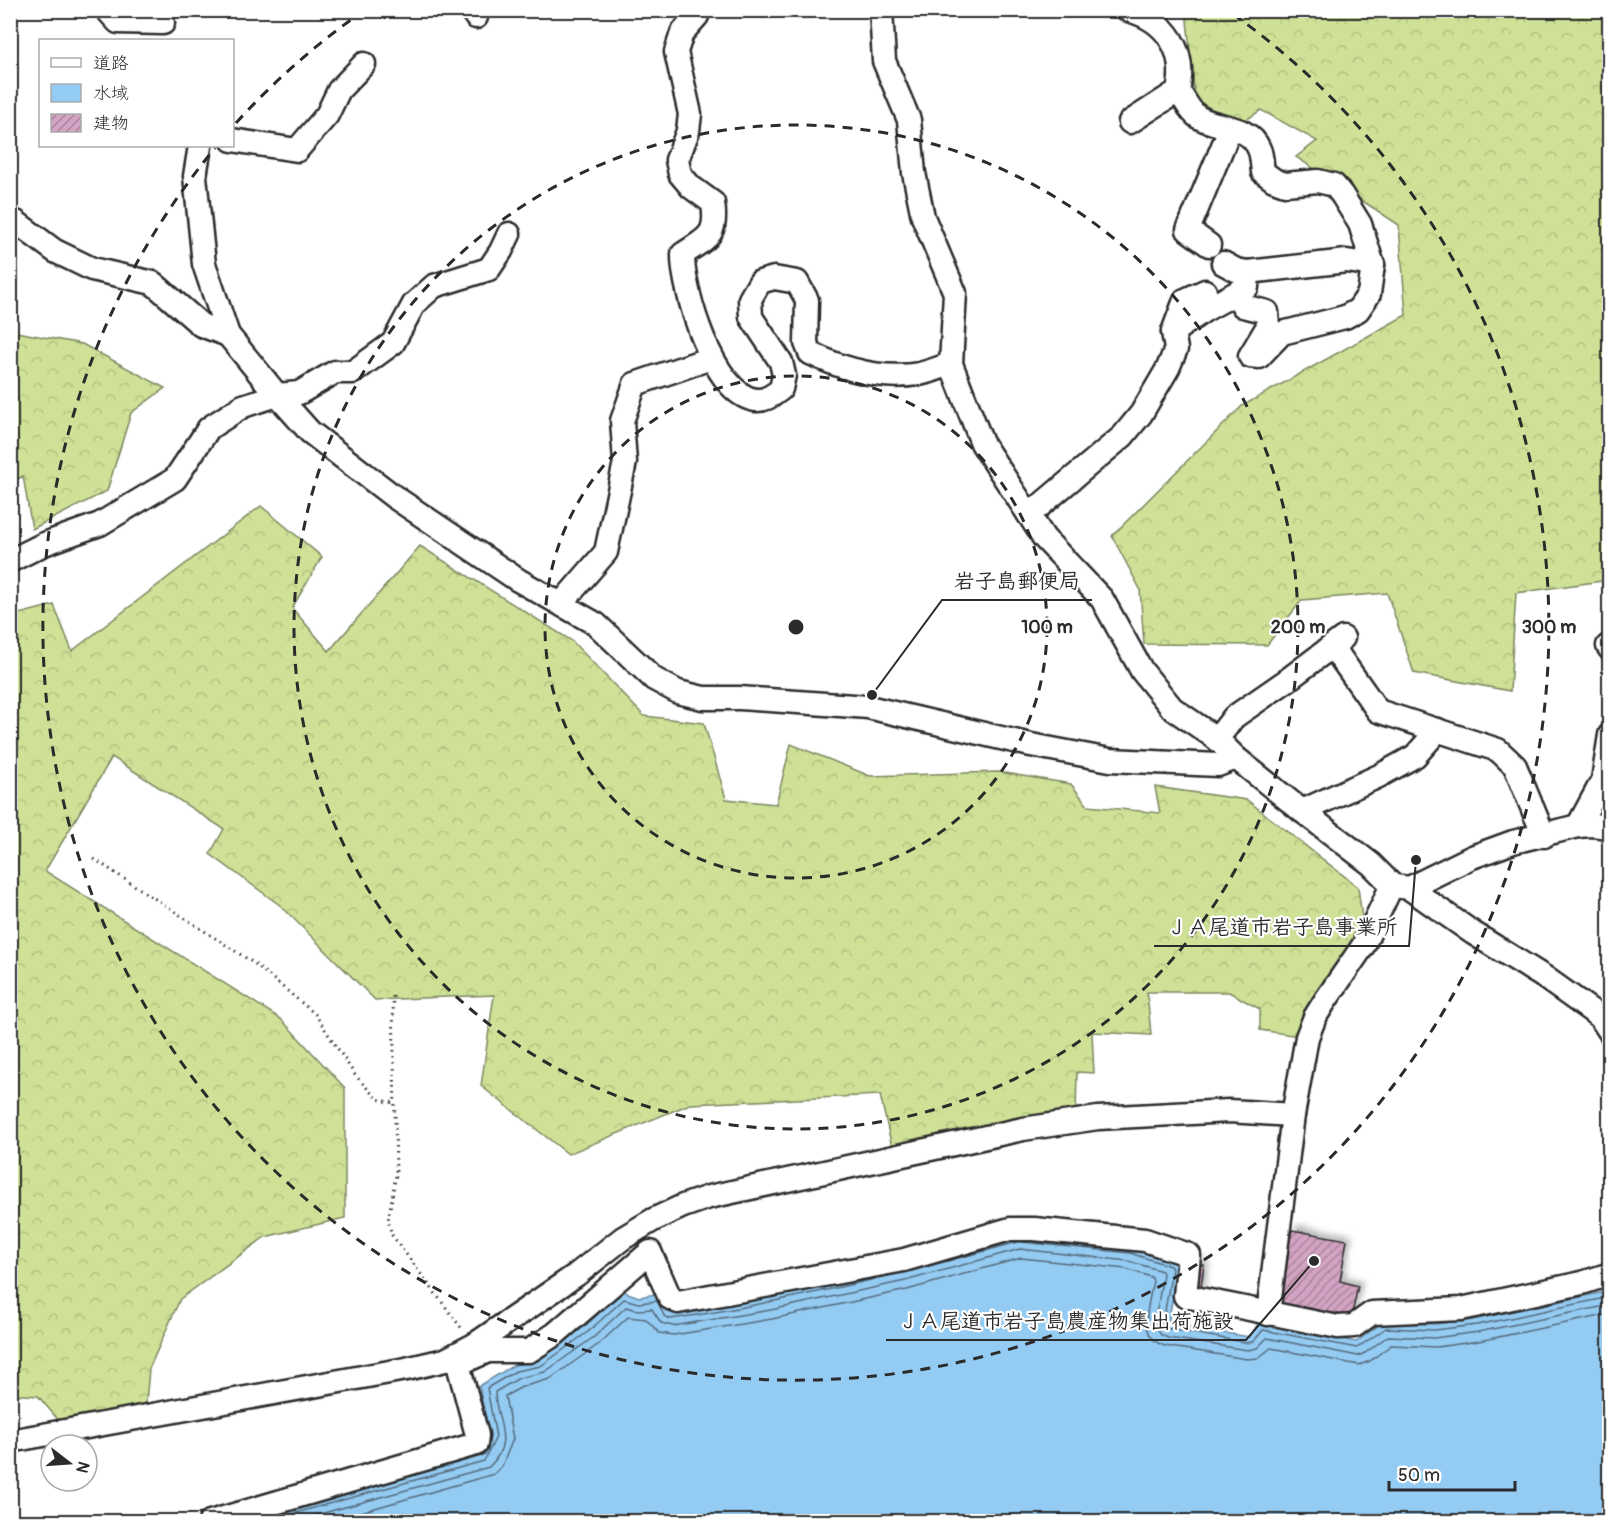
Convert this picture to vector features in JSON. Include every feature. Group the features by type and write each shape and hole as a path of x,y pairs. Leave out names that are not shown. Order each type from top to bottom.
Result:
{"street":[{"path":"107,10 118,22 165,25"},
{"path":"697,10 697,16 682,33 676,52 690,114 688,131 677,160 680,174 691,187 713,203 716,219 710,236 683,254 683,266 702,336 711,358 740,393 757,400 772,396 781,389 784,375 781,362 751,317 750,299 760,282 774,278 797,282 807,300 806,343 810,353 835,366 873,375 919,374 951,364"},
{"path":"881,10 884,61 909,120 914,173 923,218 955,293 951,364 982,443 1044,538 1102,599 1142,671 1172,708 1216,739 1302,811 1400,886 1544,977 1606,1023"},
{"path":"1128,10 1150,19 1173,40 1182,75 1178,90 1130,122"},
{"path":"234,140 297,150 327,115 339,90 364,64"},
{"path":"1178,90 1197,116 1230,129 1241,130 1252,138 1259,149 1263,172 1274,180 1285,184 1318,181 1334,185 1360,224 1373,266 1369,294 1358,310 1345,317 1282,333 1259,357 1250,356 1268,326 1267,312 1244,306 1236,294"},
{"path":"1209,245 1188,230 1230,129"},
{"path":"200,147 195,176 204,264 228,335 277,395 310,432 393,496 518,580 596,624 654,679 678,692 703,698 740,698 868,707 1031,745 1110,760 1218,765 1236,758"},
{"path":"10,220 55,250 92,269 153,283 201,325 228,335"},
{"path":"10,561 44,544 100,524 175,479 209,428 243,406 277,395 299,393 335,372 353,372 393,343 414,304 434,286 489,270 509,234"},
{"path":"1223,263 1236,270 1248,272 1347,261 1373,266"},
{"path":"1173,332 1205,310 1247,287 1248,272"},
{"path":"1029,515 1123,436 1142,414 1176,349 1173,332 1185,300 1205,291"},
{"path":"564,606 567,597 606,552 624,462 622,421 634,384 711,358"},
{"path":"1216,739 1234,717 1338,641 1378,711 1498,750 1515,766 1544,836"},
{"path":"1302,811 1379,776 1415,756 1438,730"},
{"path":"1578,826 1603,780 1610,735"},
{"path":"1268,1314 1293,1114 1307,1037 1316,1017 1400,886 1513,842 1578,826 1610,827"},
{"path":"10,1442 445,1360 474,1345 576,1275 623,1238 663,1215 709,1197 1023,1129 1098,1118 1229,1111 1293,1114"},
{"path":"210,1521 476,1444 477,1435 458,1364 488,1351 529,1351 555,1334 650,1252 670,1298 678,1302 904,1260 1010,1229 1034,1229 1145,1240 1189,1255 1185,1296 1338,1327 1354,1326 1372,1313 1461,1309 1582,1283 1610,1274"}],"path":[{"path":"94,859 255,964 315,1014 355,1075 377,1099 394,1103"},
{"path":"393,996 396,1174 388,1221 392,1235 474,1345"}],"green space":[{"path":"1186,11 1609,11 1609,580 1516,593 1510,691 1414,673 1387,593 1302,600 1267,645 1144,644 1140,589 1112,536 1242,406 1406,315 1399,225 1296,157 1317,141 1261,110 1238,125 1195,99"},
{"path":"11,331 82,344 165,388 131,413 107,491 32,529 23,476 11,483"},
{"path":"261,506 322,557 292,608 329,651 420,546 572,641 644,716 704,723 726,799 776,804 791,744 870,776 999,772 1071,784 1088,806 1160,813 1155,787 1247,800 1358,887 1364,934 1305,1037 1260,1030 1260,1009 1229,992 1147,992 1151,1035 1092,1032 1094,1073 1077,1072 1076,1115 893,1151 880,1095 690,1104 568,1154 481,1086 494,995 375,1000 281,906 210,854 224,829 112,757 45,871 281,1019 345,1088 345,1218 265,1237 180,1299 149,1369 146,1403 60,1422 38,1396 11,1394 11,616 54,605 72,651"}],"water":[{"path":"1019,1235 1131,1247 1179,1262 1168,1324 1250,1337 1258,1323 1356,1342 1383,1322 1435,1324 1476,1319 1609,1291 1609,1521 240,1522 482,1456 490,1437 479,1386 514,1365 538,1361 585,1326 623,1291 639,1297 661,1293 670,1313 768,1297 902,1268"}],"building":[{"path":"1292,1230 1347,1240 1340,1281 1358,1286 1351,1319 1275,1307"},
{"path":"1193,1263 1204,1265 1200,1295 1188,1293"}],"place":[{"name":"岩子島郵便局","path":"872,695"},
{"name":"ＪＡ尾道市岩子島事業所","path":"1416,860"},
{"name":"ＪＡ尾道市岩子島農産物集出荷施設","path":"1314,1261"}]}
